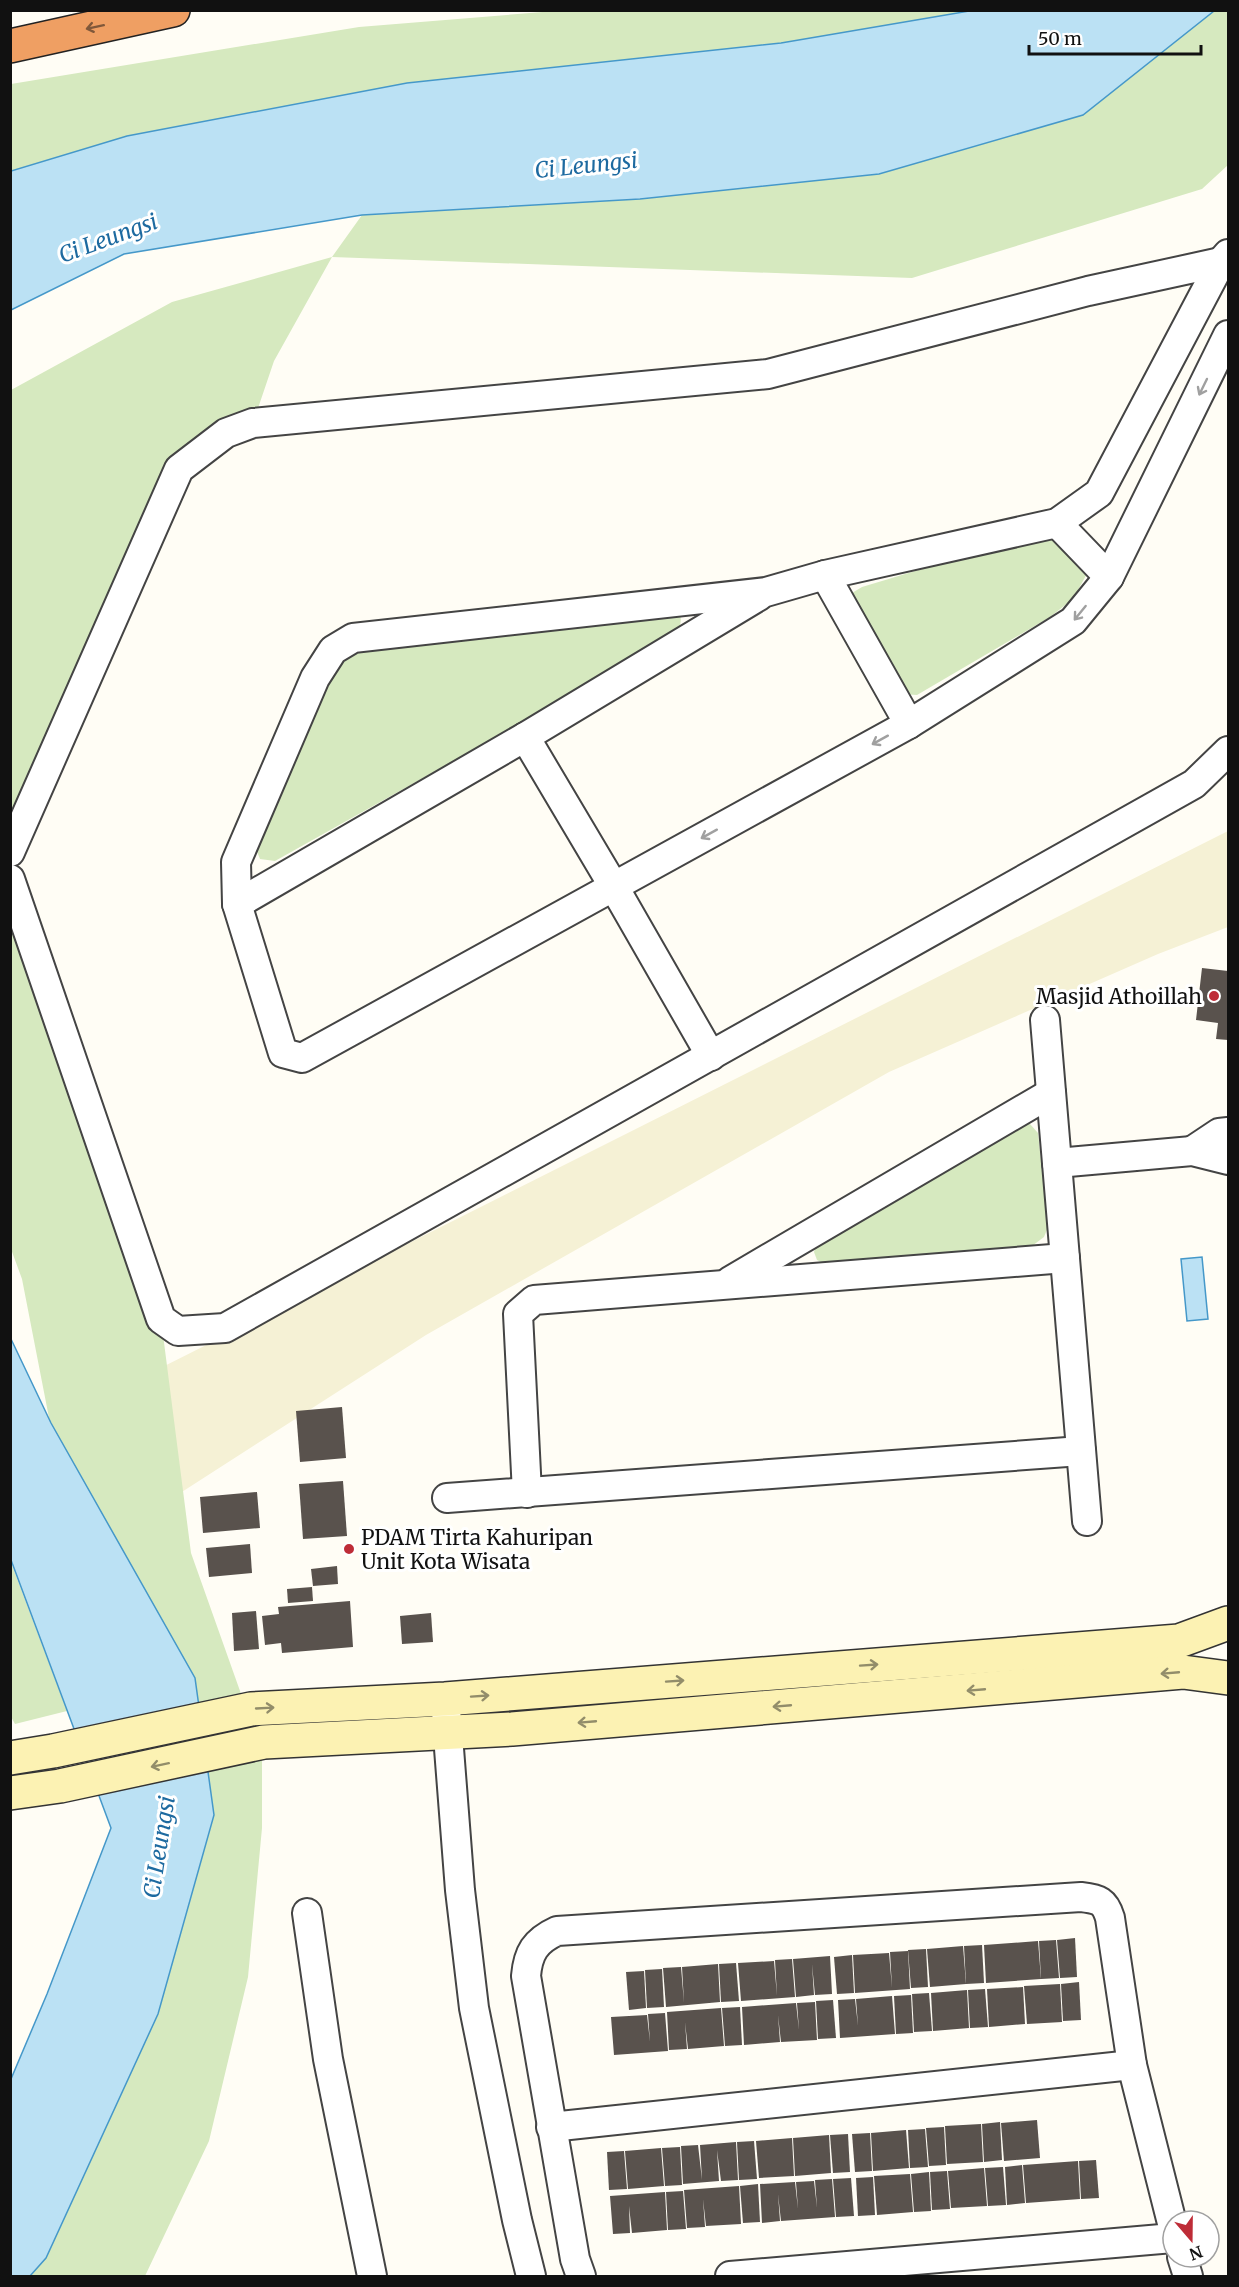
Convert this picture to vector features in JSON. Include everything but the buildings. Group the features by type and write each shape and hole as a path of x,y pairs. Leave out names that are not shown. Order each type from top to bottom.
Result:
{"highway":[{"path":"10,45 173,10"}],"street":[{"path":"1226,260 1099,493 1057,523 825,575 766,592 353,638 333,650 315,678 236,862 237,904 283,1053 302,1058 909,724 1073,621 1109,577 1228,335"},
{"path":"10,852 180,469 226,433 253,423 768,374 1088,291 1226,260"},
{"path":"1057,523 1109,577"},
{"path":"825,575 909,724"},
{"path":"237,904 525,737 766,592"},
{"path":"525,737 711,1056"},
{"path":"10,879 160,1320 178,1331 225,1328 1194,784 1228,751"},
{"path":"1046,1020 1087,1521"},
{"path":"722,1286 1052,1093"},
{"path":"1192,1151 1219,1133 1228,1132"},
{"path":"1057,1163 1192,1151 1228,1160"},
{"path":"527,1493 518,1314 534,1300 1065,1258"},
{"path":"447,1498 1081,1451"},
{"path":"10,1758 251,1709 445,1699 1179,1641 1228,1623"},
{"path":"10,1793 60,1786 264,1742 512,1729 1183,1672 1228,1678"},
{"path":"445,1699 458,1868 474,2008 514,2209 531,2277"},
{"path":"581,2277 575,2259 526,1976 528,1959 535,1945 545,1936 557,1930 1081,1897 1098,1899 1106,1906 1110,1918 1132,2065 1168,2209"},
{"path":"307,1913 328,2059 372,2277"},
{"path":"551,2127 1132,2065"},
{"path":"730,2277 1161,2239"}],"shaded area":[{"path":"1228,831 1228,927 1158,954 889,1072 426,1335 115,1535 51,1423"}],"green space":[{"path":"555,11 975,11 781,43 407,83 127,136 11,171 11,84 359,27"},
{"path":"1214,11 1228,11 1228,165 1202,189 912,278 332,257 362,215 640,199 879,174 1083,115"},
{"path":"332,257 274,361 253,423 179,469 11,852 11,390 172,302"},
{"path":"1074,523 1099,552 1073,599 1050,617 917,695 901,694 847,596 862,587"},
{"path":"678,608 681,618 680,625 669,640 275,861 260,859 254,844 335,659 348,648"},
{"path":"10,879 161,1319 191,1553 262,1753 262,1828 248,1977 209,2141 145,2276 30,2276 46,2258 158,2014 195,1678 50,1423 22,1279 11,1249"},
{"path":"1021,1123 1030,1124 1038,1133 1048,1227 1044,1237 1032,1246 825,1264 817,1260 814,1252 817,1242"},
{"path":"10,1560 67,1711 15,1724 10,1715"}],"water":[{"name":"Ci Leungsi","path":"975,10 1214,11 1083,115 879,174 640,199 362,215 124,254 11,310 11,171 127,136 407,83 781,43"},
{"path":"1202,1257 1208,1319 1187,1321 1181,1259"},
{"name":"Ci Leungsi","path":"11,1339 51,1423 195,1678 214,1815 158,2014 46,2258 30,2276 11,2276 11,2079 47,1994 111,1828 11,1560"}],"place":[{"name":"Masjid Athoillah","path":"1214,996"},
{"name":"PDAM Tirta Kahuripan Unit Kota Wisata","path":"349,1549"}]}
